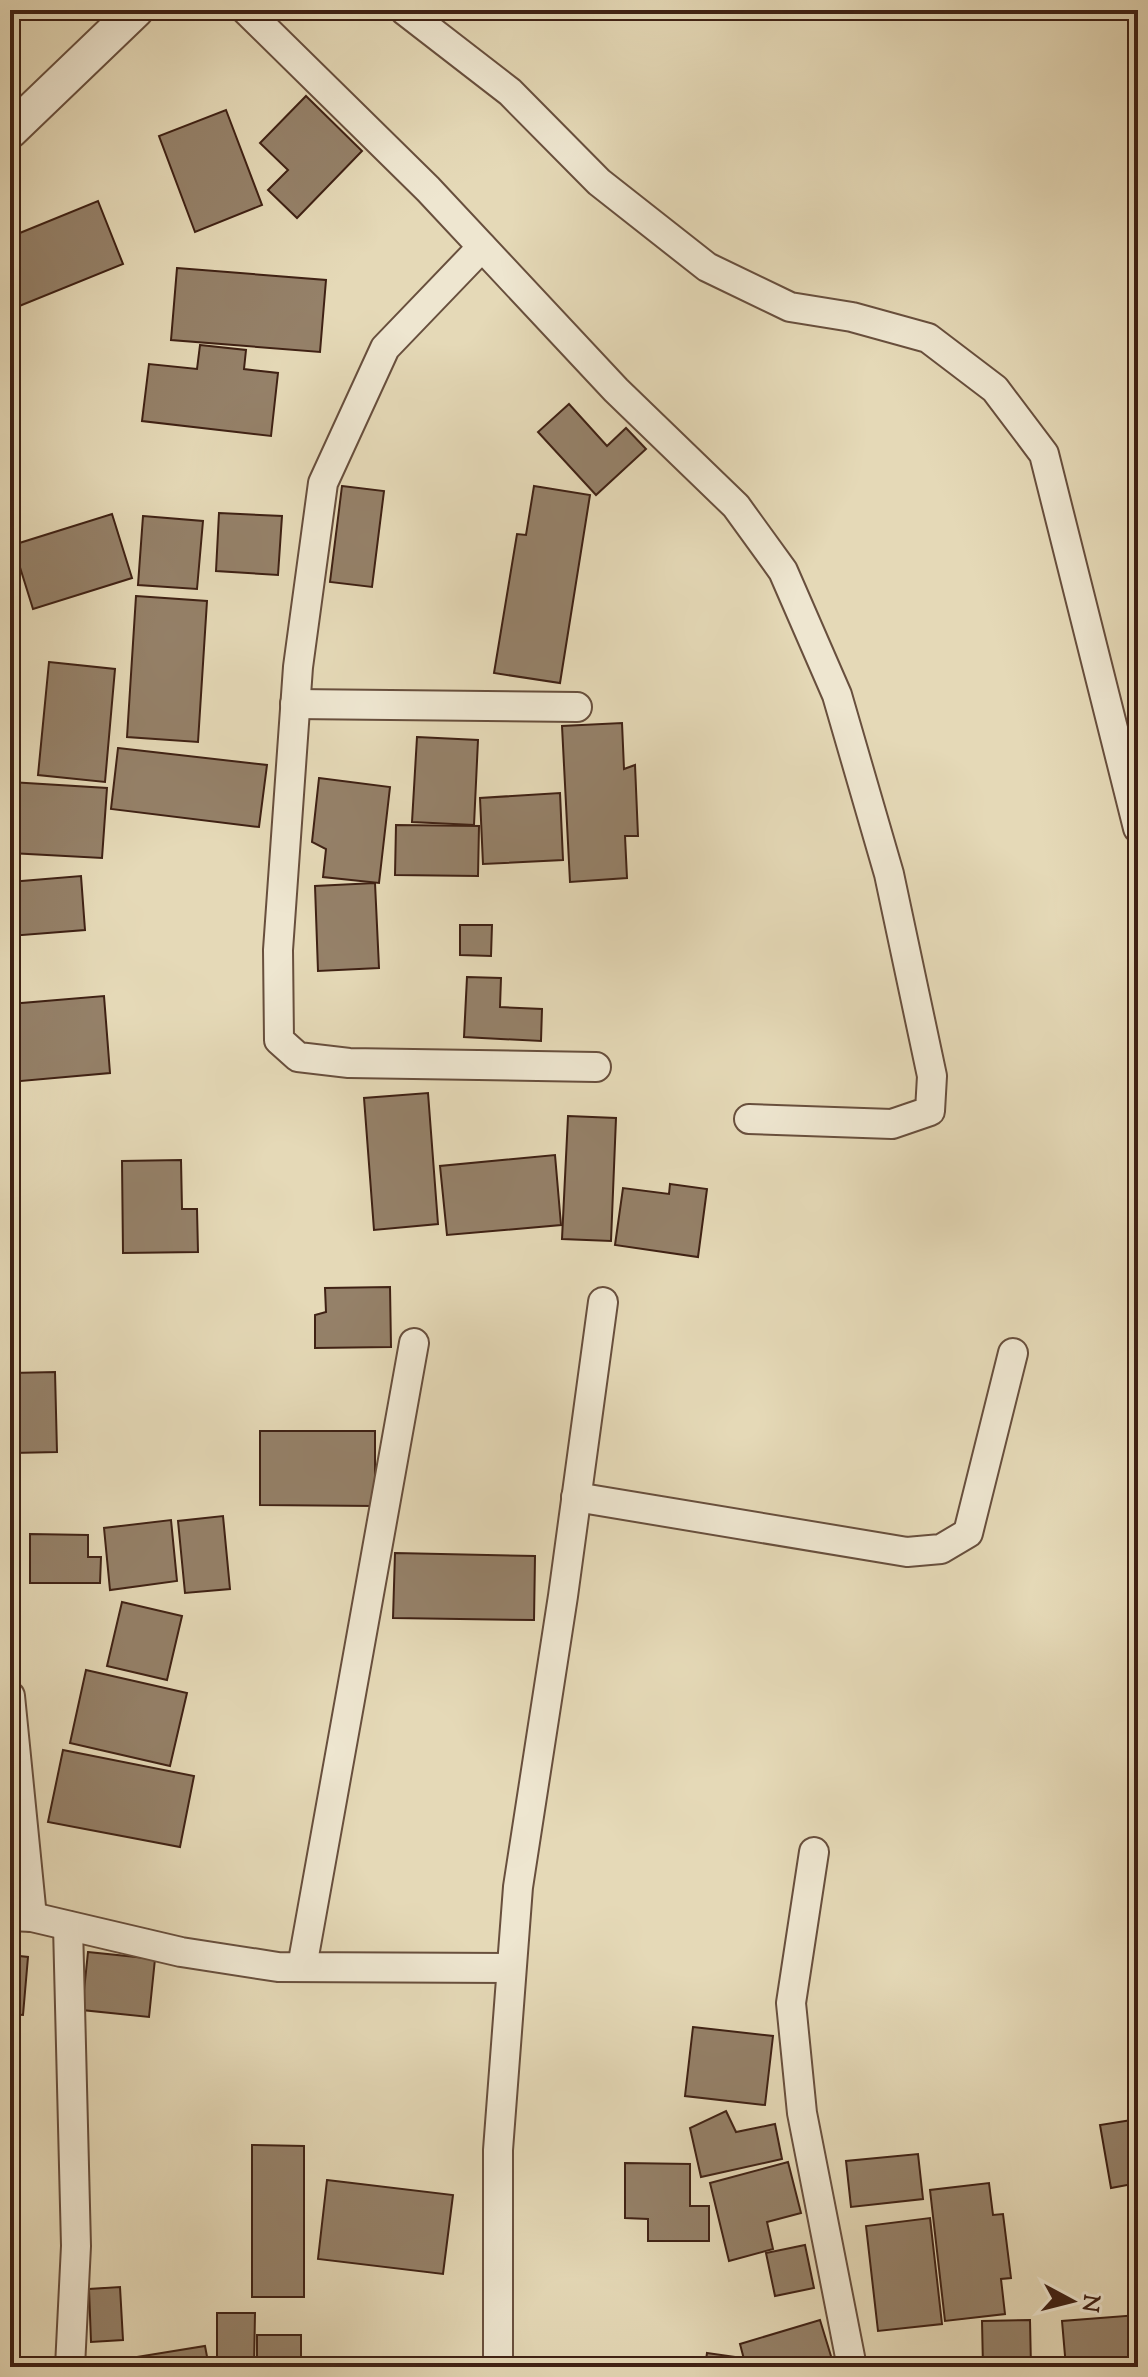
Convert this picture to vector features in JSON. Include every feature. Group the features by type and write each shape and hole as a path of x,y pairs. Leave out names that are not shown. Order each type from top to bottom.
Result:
{"street":[{"path":"10,131 136,10"},
{"path":"246,10 482,247 616,390 736,506 783,571 837,695 889,874 932,1076 930,1111 892,1124 749,1119"},
{"path":"404,10 510,92 599,182 707,267 790,307 852,317 928,338 995,389 1044,454 1138,828"},
{"path":"482,247 385,348 323,483 295,704 278,950 279,1040 298,1057 349,1063 596,1067"},
{"path":"295,704 577,707"},
{"path":"498,2367 498,2150 518,1887 603,1302"},
{"path":"302,1967 414,1343"},
{"path":"576,1497 907,1552 941,1549 968,1533 1013,1353"},
{"path":"10,1696 21,1916 181,1952 302,1967 511,1968"},
{"path":"814,1852 791,2003 802,2113 852,2367"},
{"path":"68,1926 76,2246 70,2367"}],"building":[{"path":"306,96 362,151 297,218 268,190 288,170 260,143"},
{"path":"226,110 262,205 195,232 159,136"},
{"path":"98,201 123,264 12,309 10,237"},
{"path":"177,268 326,280 320,352 171,340"},
{"path":"200,345 246,350 244,369 278,373 271,436 142,421 149,364 197,369"},
{"path":"569,404 607,446 626,428 646,449 596,495 538,432"},
{"path":"342,486 384,491 372,587 330,582"},
{"path":"534,486 590,495 560,683 494,673 517,534 526,535"},
{"path":"219,513 282,516 278,575 216,571"},
{"path":"112,514 132,578 33,609 13,545"},
{"path":"143,516 203,521 197,589 138,585"},
{"path":"136,596 207,601 198,742 127,737"},
{"path":"49,662 115,669 105,782 38,775"},
{"path":"622,723 624,769 635,765 638,836 625,836 627,878 570,882 562,726"},
{"path":"417,737 478,740 474,825 412,822"},
{"path":"118,748 267,765 259,827 111,809"},
{"path":"319,778 390,787 379,883 323,877 326,849 312,842"},
{"path":"10,782 107,788 102,858 10,853"},
{"path":"560,793 563,860 483,864 480,798"},
{"path":"396,825 479,826 478,876 395,875"},
{"path":"81,876 85,930 10,936 10,882"},
{"path":"375,883 379,968 318,971 315,886"},
{"path":"460,925 492,925 491,956 460,955"},
{"path":"467,977 501,978 500,1007 542,1009 541,1041 464,1037"},
{"path":"104,996 110,1073 10,1082 10,1004"},
{"path":"428,1093 438,1224 374,1230 364,1098"},
{"path":"568,1116 616,1118 611,1241 562,1239"},
{"path":"555,1155 561,1225 447,1235 440,1166"},
{"path":"181,1160 182,1209 197,1209 198,1252 123,1253 122,1161"},
{"path":"670,1184 707,1189 698,1257 615,1245 623,1188 669,1194"},
{"path":"390,1287 391,1347 315,1348 315,1315 326,1312 325,1288"},
{"path":"55,1372 57,1452 13,1453 12,1373"},
{"path":"260,1431 375,1431 375,1506 260,1505"},
{"path":"223,1516 230,1589 185,1593 178,1521"},
{"path":"171,1520 177,1581 110,1590 104,1528"},
{"path":"30,1534 88,1535 88,1557 101,1557 100,1583 30,1583"},
{"path":"395,1553 535,1556 534,1620 393,1618"},
{"path":"122,1602 182,1616 167,1680 107,1666"},
{"path":"86,1670 187,1693 170,1766 70,1743"},
{"path":"63,1750 194,1776 180,1847 48,1822"},
{"path":"88,1952 155,1959 149,2017 82,2010"},
{"path":"10,1955 28,1957 23,2015 10,2014"},
{"path":"693,2027 773,2036 765,2105 685,2096"},
{"path":"726,2111 736,2132 775,2124 782,2159 701,2177 690,2128"},
{"path":"1138,2119 1138,2183 1111,2188 1100,2125"},
{"path":"252,2145 304,2146 304,2297 252,2297"},
{"path":"918,2154 923,2199 851,2207 846,2161"},
{"path":"788,2162 801,2213 767,2222 773,2249 729,2261 710,2183"},
{"path":"625,2163 690,2164 690,2206 709,2206 709,2241 648,2241 648,2219 625,2218"},
{"path":"327,2180 453,2195 443,2274 318,2259"},
{"path":"989,2183 993,2215 1003,2214 1011,2278 1001,2279 1005,2314 945,2321 930,2190"},
{"path":"930,2218 942,2324 878,2331 866,2226"},
{"path":"805,2245 814,2288 775,2296 766,2253"},
{"path":"120,2287 123,2340 91,2342 89,2289"},
{"path":"217,2313 255,2313 254,2367 217,2367"},
{"path":"1138,2315 1138,2367 1066,2367 1062,2321"},
{"path":"820,2320 834,2366 746,2367 740,2344"},
{"path":"1030,2320 1031,2367 983,2367 982,2321"},
{"path":"257,2335 301,2335 301,2367 257,2367"},
{"path":"205,2346 209,2367 119,2367 118,2360"},
{"path":"707,2353 736,2357 735,2367 705,2367"}]}
